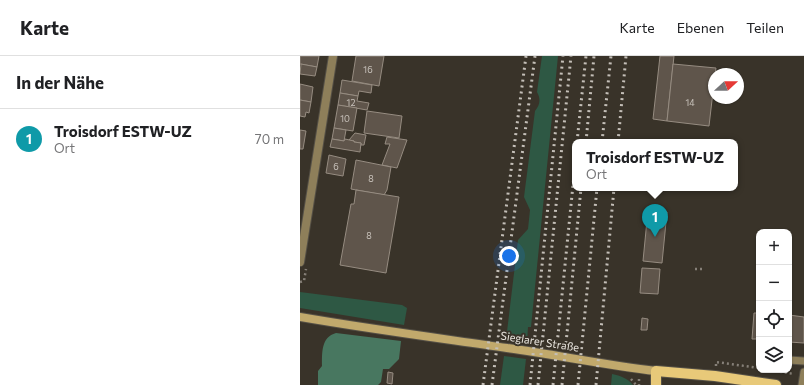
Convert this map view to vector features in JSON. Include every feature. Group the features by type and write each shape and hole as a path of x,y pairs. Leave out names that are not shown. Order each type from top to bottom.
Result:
{"main road":[{"path":"656,371 656,385"},
{"name":"Sieglarer Straße","path":"656,371 715,376 776,385"}],"street":[{"path":"300,262 333,56"},
{"name":"Sieglarer Straße","path":"300,317 656,371"}],"lane":[{"path":"792,360 804,361"},
{"path":"802,385 804,373"}],"path":[{"path":"695,269 702,269"},
{"path":"300,282 304,281"},
{"path":"716,362 756,368"},
{"path":"792,372 804,373"}],"green space":[{"path":"542,56 558,56 531,327 528,327 527,343 506,340 518,240 528,229 530,210 524,197 535,111 539,102 537,92"},
{"path":"300,292 402,305 407,308 404,325 300,308"},
{"path":"336,333 401,341 399,359 389,369 383,369 381,382 378,385 318,385 318,371 322,366 323,346 327,338"},
{"path":"504,356 526,359 523,385 500,385"},
{"path":"612,374 624,378 633,385 611,385"}],"building":[{"path":"300,56 319,56 317,67 300,64"},
{"path":"356,56 384,56 379,86 352,81"},
{"path":"660,56 674,56 667,121 653,119"},
{"path":"301,64 317,67 315,76 300,74"},
{"path":"673,64 716,68 708,68 708,104 712,104 709,126 667,121"},
{"path":"342,80 372,85 371,93 359,91 358,96 340,93"},
{"path":"300,84 313,87 311,102 300,100"},
{"path":"340,93 358,96 357,101 369,103 367,110 338,105"},
{"path":"300,100 311,102 309,113 306,112 305,117 300,116"},
{"path":"338,105 357,108 353,131 334,128"},
{"path":"367,111 402,116 399,138 364,133"},
{"path":"334,128 346,130 344,141 332,139"},
{"path":"300,130 306,131 303,149 300,149"},
{"path":"355,133 366,135 364,145 349,140"},
{"path":"387,137 407,140 397,168 382,165 390,144 385,144"},
{"path":"332,139 344,141 345,139 361,143 360,152 330,147"},
{"path":"329,155 346,159 343,176 326,173"},
{"path":"356,160 391,167 387,190 384,195 351,189"},
{"path":"356,190 399,197 386,273 340,265 351,204 354,204"},
{"path":"648,210 667,212 662,263 643,261"},
{"path":"642,268 660,269 658,294 640,293"},
{"path":"754,313 756,313 756,339 752,339"},
{"path":"792,315 804,317 804,343 792,342"},
{"path":"642,318 648,319 647,330 641,330"},
{"path":"388,372 393,373 392,384 387,383"}],"railway":[{"path":"483,385 526,56"},
{"path":"492,385 535,56"},
{"path":"530,385 563,56"},
{"path":"538,385 571,56"},
{"path":"577,139 586,56"},
{"path":"586,139 594,56"},
{"path":"602,139 611,56"},
{"path":"618,139 626,56"},
{"path":"553,385 572,191"},
{"path":"562,385 581,191"},
{"path":"578,385 597,191"},
{"path":"596,385 614,191"}],"place":[{"name":"Troisdorf ESTW-UZ","path":"655,237"}]}
